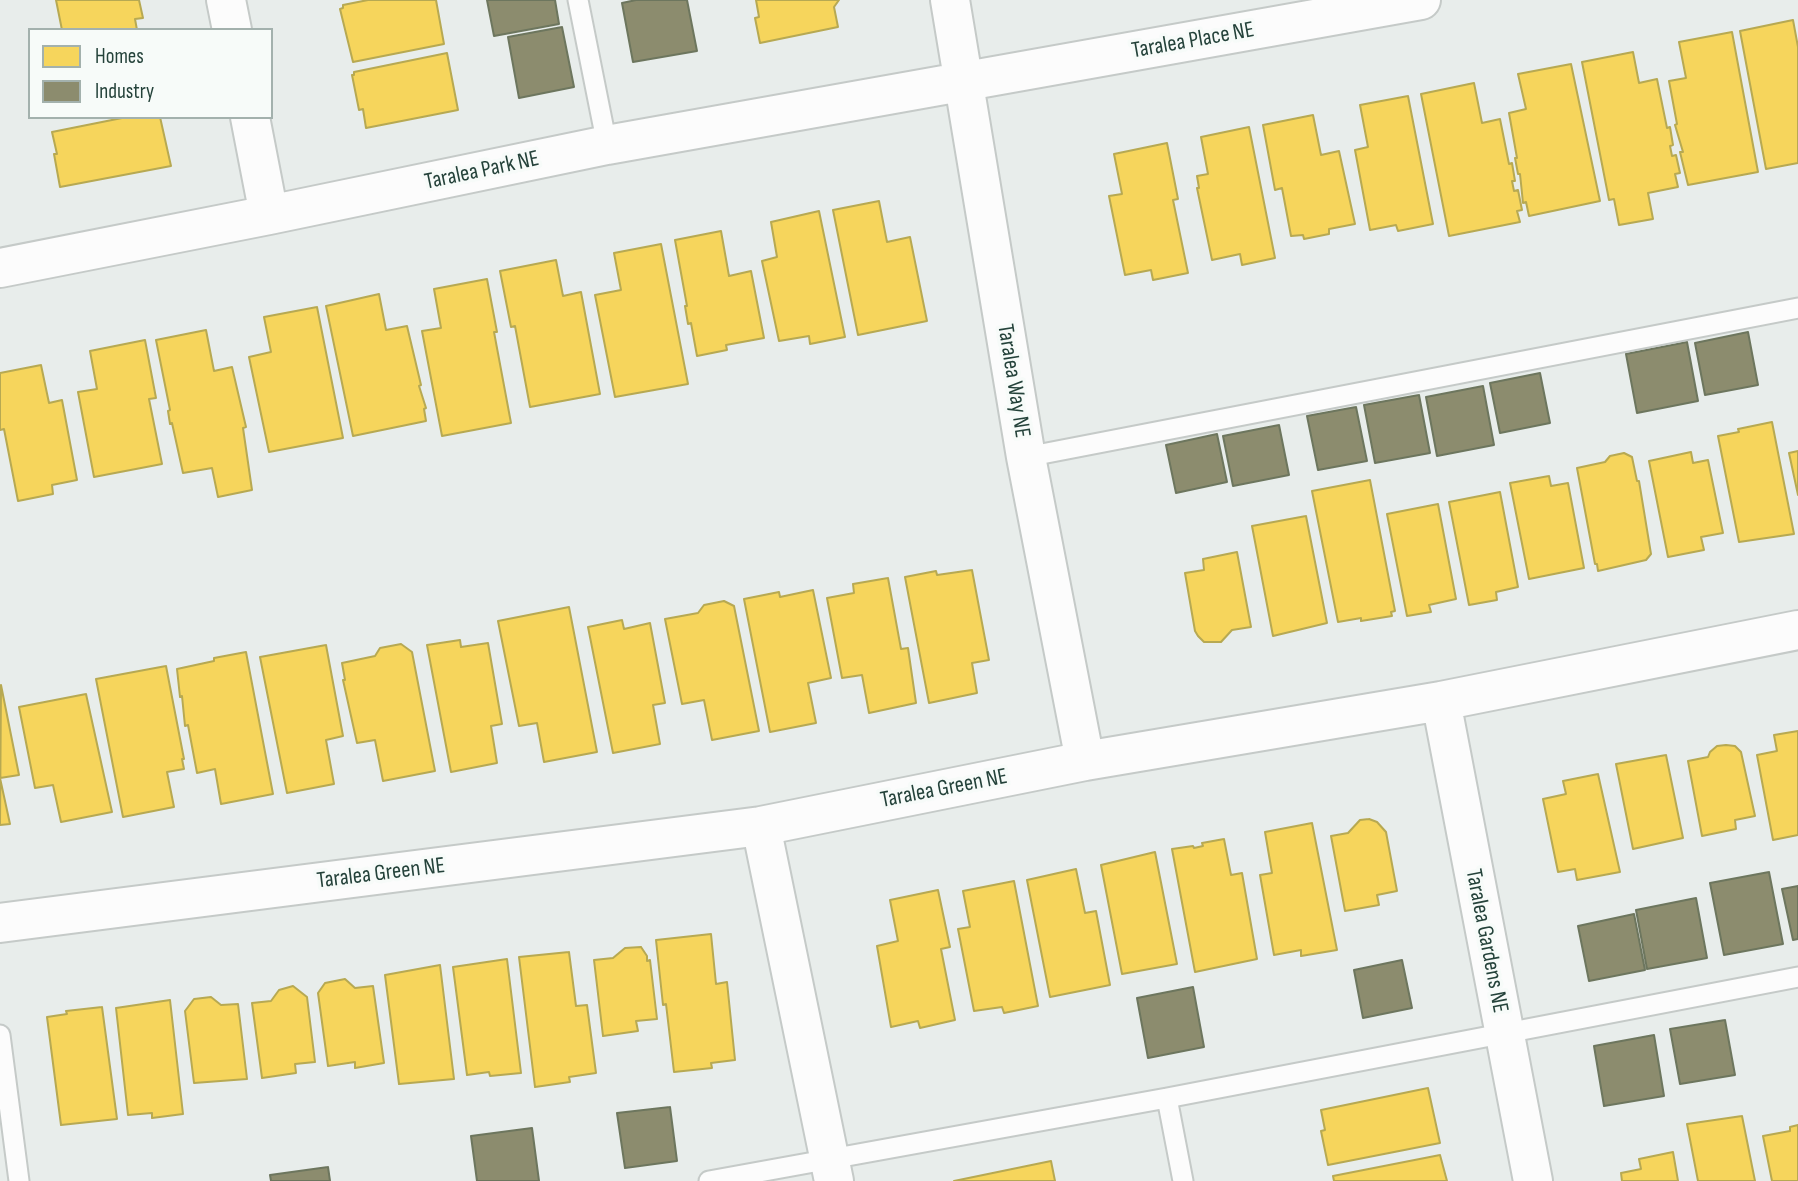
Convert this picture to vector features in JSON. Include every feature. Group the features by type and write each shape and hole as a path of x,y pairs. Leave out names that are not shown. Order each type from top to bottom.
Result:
{"street":[{"path":"226,0 232,28"},
{"name":"Taralea Way NE","path":"950,0 1026,457 1085,761"},
{"name":"Taralea Place NE","path":"965,82 1420,0"},
{"name":"Taralea Park NE","path":"0,268 607,145 965,82"},
{"path":"250,119 269,215"},
{"path":"1085,761 1441,701 1798,631"},
{"name":"Taralea Gardens NE","path":"1441,701 1533,1181"},
{"name":"Taralea Green NE","path":"0,923 761,826 1085,761"},
{"path":"761,826 831,1169"}],"lane":[{"path":"578,0 607,145"},
{"path":"1026,457 1798,308"},
{"path":"709,1181 831,1169 1167,1098 1798,977"},
{"path":"0,1035 19,1181"},
{"path":"1167,1098 1183,1181"}],"building: Homes":[{"path":"56,0 139,0 143,18 135,19 137,28 62,28"},
{"path":"368,0 436,0 444,44 353,62 340,9 343,5"},
{"path":"756,0 839,0 834,7 838,27 760,43 755,18 759,17"},
{"path":"1793,20 1798,47 1798,163 1766,169 1740,31"},
{"path":"1732,32 1758,172 1688,185 1669,81 1686,78 1679,42"},
{"path":"1633,52 1639,83 1657,79 1667,128 1670,127 1672,156 1676,155 1680,173 1675,174 1678,187 1648,193 1653,219 1619,225 1614,199 1609,200 1582,62"},
{"path":"447,53 458,110 366,128 363,109 359,110 352,75 354,72"},
{"path":"1571,64 1600,201 1529,216 1526,202 1523,203 1509,113 1526,109 1518,74"},
{"path":"1474,83 1482,123 1500,119 1509,164 1512,163 1514,191 1518,190 1522,210 1517,211 1520,222 1449,236 1421,94"},
{"path":"1408,96 1433,224 1398,231 1396,225 1370,230 1355,150 1368,147 1360,105"},
{"path":"1313,115 1321,155 1339,151 1355,224 1329,229 1329,234 1304,239 1303,235 1291,236 1282,188 1275,190 1263,125"},
{"path":"117,119 160,119 171,166 60,187 52,132"},
{"path":"1249,127 1275,258 1242,265 1240,254 1212,260 1197,188 1197,176 1208,174 1201,137"},
{"path":"1167,143 1178,199 1173,200 1188,273 1153,280 1151,270 1125,275 1109,196 1122,194 1114,154"},
{"path":"879,201 887,242 910,237 927,321 858,335 833,210"},
{"path":"819,211 845,337 810,344 809,336 779,341 762,261 777,257 771,222"},
{"path":"721,231 729,276 751,271 764,338 726,345 727,350 697,356 691,323 688,324 675,240"},
{"path":"661,244 688,384 615,397 595,295 621,290 614,253"},
{"path":"556,260 563,296 581,292 600,394 530,407 515,326 511,327 500,271"},
{"path":"487,279 511,423 442,436 422,331 441,328 434,289"},
{"path":"379,294 386,330 407,326 426,408 426,421 353,436 326,306"},
{"path":"317,307 343,438 269,452 249,357 271,352 264,317"},
{"path":"206,330 214,371 232,367 246,427 243,428 252,490 218,497 212,468 183,473 172,423 170,424 170,410 156,340"},
{"path":"145,340 156,398 149,399 162,464 94,477 78,392 97,389 90,351"},
{"path":"41,365 49,403 62,400 77,480 52,485 53,494 18,501 4,429 0,430 0,373"},
{"path":"1772,422 1794,534 1739,542 1718,436"},
{"path":"1798,451 1798,495 1789,453"},
{"path":"1691,452 1693,463 1708,460 1723,533 1701,537 1704,550 1668,557 1649,461"},
{"path":"1624,453 1632,457 1639,481 1651,554 1646,560 1598,571 1577,468 1605,462 1610,456"},
{"path":"1549,476 1551,486 1568,483 1584,568 1529,579 1510,483"},
{"path":"1370,480 1395,611 1391,612 1392,616 1338,622 1312,491"},
{"path":"1500,492 1518,587 1496,592 1497,600 1469,605 1449,502"},
{"path":"1438,504 1456,599 1429,605 1431,612 1407,616 1387,514"},
{"path":"1306,516 1327,623 1273,636 1252,526"},
{"path":"1237,552 1251,627 1232,630 1221,642 1204,642 1195,631 1185,573 1204,570 1203,559"},
{"path":"972,570 989,660 972,663 977,693 929,703 905,577 936,571 937,575"},
{"path":"888,578 901,649 908,648 916,703 869,713 862,675 842,678 827,598 854,593 853,584"},
{"path":"813,590 831,678 808,683 816,723 770,732 744,599 779,592 780,597"},
{"path":"724,601 734,606 759,731 712,740 704,700 682,704 665,619 698,613 704,605"},
{"path":"569,607 597,752 544,762 537,723 519,726 498,621"},
{"path":"622,620 624,629 650,623 665,703 653,705 660,744 613,753 588,627"},
{"path":"460,640 461,647 488,643 502,724 491,726 497,763 451,772 427,645"},
{"path":"401,644 412,652 435,771 383,781 375,740 357,743 343,680 342,663 375,656 380,648"},
{"path":"326,645 343,736 326,740 334,784 287,793 260,657"},
{"path":"246,652 273,794 221,804 215,769 197,773 188,725 185,726 177,669"},
{"path":"166,666 184,759 184,769 167,772 174,807 123,817 96,679"},
{"path":"1,685 19,775 0,778"},
{"path":"86,694 112,812 61,822 53,785 35,788 19,707"},
{"path":"1798,731 1798,835 1773,840 1757,755 1777,751 1774,735"},
{"path":"1717,746 1735,746 1741,752 1755,816 1735,820 1736,829 1702,836 1688,761 1708,757"},
{"path":"1666,755 1683,838 1633,849 1616,764"},
{"path":"1598,774 1620,872 1577,880 1575,869 1558,872 1543,799 1566,794 1563,781"},
{"path":"0,779 10,824 0,825"},
{"path":"1360,820 1377,822 1386,832 1397,891 1377,895 1379,905 1345,911 1331,836 1348,833"},
{"path":"1312,823 1337,950 1301,956 1301,950 1274,955 1260,875 1272,873 1265,832"},
{"path":"1224,839 1231,875 1242,873 1257,959 1195,972 1172,849 1194,848 1203,846 1202,843"},
{"path":"1155,852 1177,964 1122,974 1101,865"},
{"path":"1076,869 1085,913 1096,911 1110,985 1050,997 1027,880"},
{"path":"1014,881 1038,1006 1004,1013 1002,1007 974,1011 958,929 970,927 963,891"},
{"path":"938,890 950,947 941,949 955,1020 920,1028 918,1021 891,1027 877,946 898,941 890,900"},
{"path":"711,934 716,984 727,982 735,1060 711,1063 712,1068 674,1072 656,940"},
{"path":"641,947 647,961 650,960 657,1019 636,1021 638,1031 603,1036 594,960 613,958 625,948"},
{"path":"569,952 576,1006 587,1005 596,1073 569,1077 570,1082 535,1087 519,957"},
{"path":"507,959 521,1073 490,1076 489,1072 467,1075 453,967"},
{"path":"440,965 454,1079 399,1084 385,975"},
{"path":"345,979 355,988 373,986 384,1063 355,1068 355,1062 328,1066 318,993 325,983"},
{"path":"293,986 307,997 315,1062 295,1064 296,1073 262,1078 252,1003 271,1001 279,990"},
{"path":"211,997 221,1005 238,1004 247,1079 194,1083 185,1011 194,999"},
{"path":"170,1000 183,1114 152,1118 152,1113 128,1115 116,1008"},
{"path":"102,1007 117,1119 61,1125 47,1017 67,1014 66,1011"},
{"path":"1428,1088 1440,1143 1328,1165 1321,1131 1325,1130 1321,1110"},
{"path":"1742,1116 1755,1181 1698,1181 1687,1124"},
{"path":"1798,1125 1798,1181 1772,1181 1763,1136 1790,1131 1790,1127"},
{"path":"1673,1152 1678,1181 1622,1181 1621,1173 1641,1169 1639,1159"},
{"path":"1440,1155 1447,1181 1334,1181 1333,1176"},
{"path":"1051,1161 1055,1181 954,1181"}],"building: Industry":[{"path":"487,0 555,0 559,24 494,36"},
{"path":"636,0 687,0 697,51 633,62 622,3"},
{"path":"562,27 574,87 519,98 508,37"},
{"path":"1748,332 1758,385 1705,395 1695,343"},
{"path":"1687,342 1698,401 1637,413 1626,354"},
{"path":"1540,373 1550,423 1500,433 1490,383"},
{"path":"1483,386 1494,445 1437,456 1426,397"},
{"path":"1419,395 1430,453 1375,463 1364,405"},
{"path":"1356,407 1367,461 1318,470 1307,416"},
{"path":"1279,425 1289,475 1233,486 1223,436"},
{"path":"1217,434 1227,482 1176,493 1166,445"},
{"path":"1769,872 1783,944 1724,955 1710,883"},
{"path":"1798,886 1798,939 1793,940 1782,889"},
{"path":"1696,898 1707,958 1647,969 1636,910"},
{"path":"1634,914 1645,970 1589,981 1578,926"},
{"path":"1402,960 1412,1008 1363,1018 1354,970"},
{"path":"1193,987 1204,1047 1148,1058 1137,998"},
{"path":"1725,1020 1735,1075 1680,1084 1670,1029"},
{"path":"1654,1035 1664,1096 1604,1106 1594,1046"},
{"path":"670,1107 677,1161 625,1168 617,1113"},
{"path":"532,1128 539,1181 477,1181 471,1136"},
{"path":"328,1167 330,1181 271,1181 270,1175"}]}
